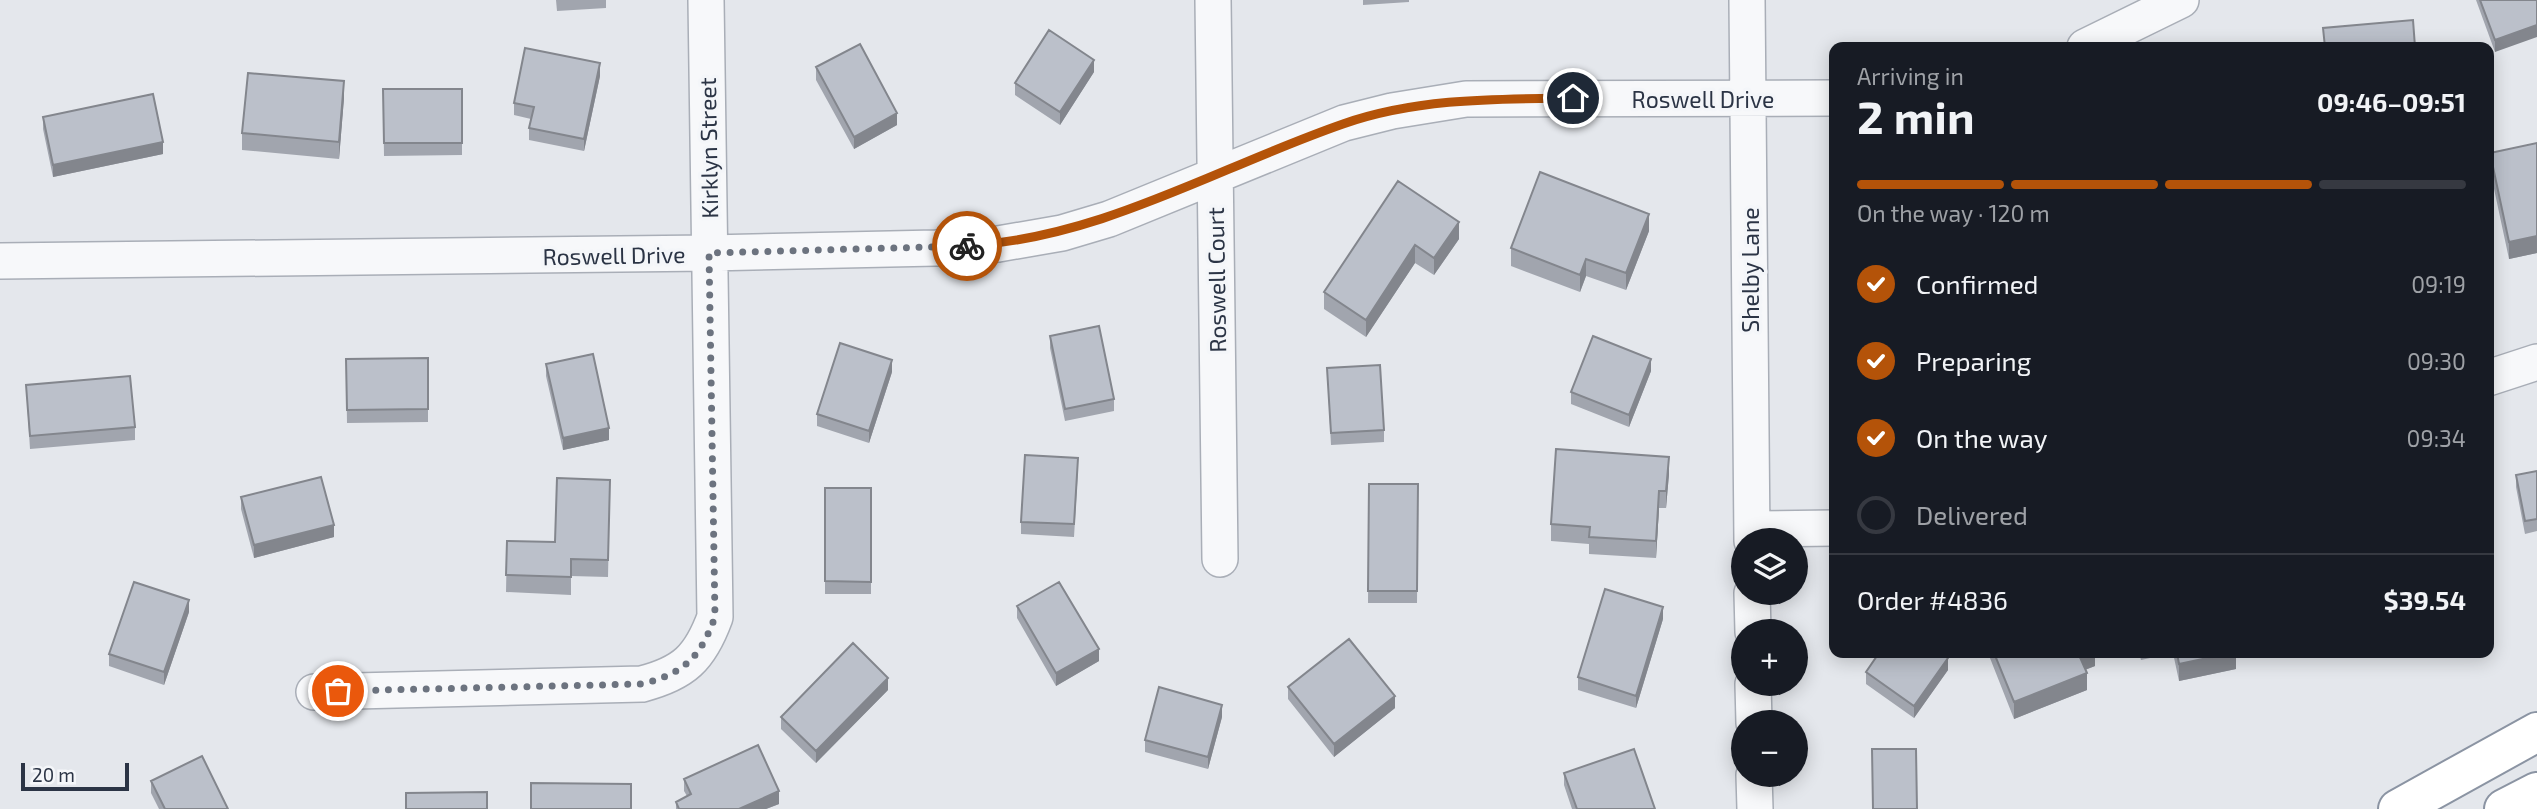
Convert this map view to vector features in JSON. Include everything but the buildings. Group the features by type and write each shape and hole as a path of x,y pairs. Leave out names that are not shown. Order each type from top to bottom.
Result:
{"highway":[{"path":"2398,809 2537,732"},
{"path":"2504,809 2537,792"}],"street":[{"name":"Kirklyn Street","path":"314,692 642,684 667,678 688,664 705,643 715,617 706,0"},
{"name":"Roswell Court","path":"1213,0 1220,559"},
{"name":"Shelby Lane","path":"1747,0 1752,528"},
{"path":"2095,42 2181,0"},
{"name":"Roswell Drive","path":"0,261 709,253 998,244 1062,233 1109,219 1344,123 1392,111 1466,99 1829,98"},
{"path":"2494,376 2537,362"},
{"path":"1808,530 1829,528"},
{"path":"1755,787 1755,809"}],"way so far":[{"path":"338,691 642,684 667,678 688,664 705,643 715,617 709,253 967,246"}],"route":[{"path":"967,246 998,244 1062,233 1109,219 1344,123 1392,111 1466,99 1573,98"}]}
